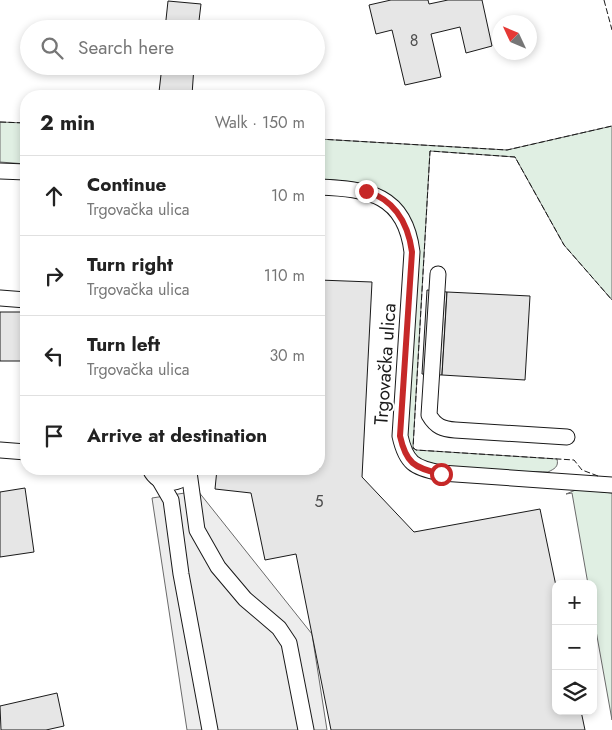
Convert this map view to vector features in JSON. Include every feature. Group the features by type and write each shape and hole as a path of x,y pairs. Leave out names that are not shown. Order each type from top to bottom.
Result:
{"street":[{"path":"0,171 20,172"},
{"name":"Trgovačka ulica","path":"325,187 353,189 378,195 400,215 410,234 412,252 400,436 408,459 424,470 441,474 612,485"},
{"path":"438,274 429,415 433,422 441,428 455,430 567,437"},
{"path":"0,298 20,300"},
{"path":"0,450 20,452"},
{"path":"154,475 166,483 180,481 185,475"},
{"path":"154,475 172,500 181,574 210,730"},
{"path":"191,475 197,530 218,567 245,599 279,628 289,643 306,730"}],"green space":[{"path":"0,122 20,123 20,164 0,162"},
{"path":"612,126 612,300 564,245 515,157 430,151 413,447 416,450 557,459 556,467 548,472 450,468 425,462 416,455 407,438 417,239 410,221 402,208 380,190 352,182 325,179 325,139 507,150"},
{"path":"578,489 612,493 612,720 597,636 597,580 587,580 572,493 566,494"}],"shaded area":[{"path":"198,491 312,634 327,730 187,730 152,498"}],"building":[{"path":"391,0 428,0 429,4 448,0 482,0 492,46 466,53 460,27 431,34 441,77 405,85 392,30 376,34 369,5"},
{"path":"168,1 201,4 199,20 166,20"},
{"path":"161,75 193,75 192,90 159,90"},
{"path":"325,280 372,282 362,477 414,532 540,509 555,580 552,580 552,715 582,715 585,730 331,730 296,554 265,560 251,493 215,489 216,475 325,475"},
{"path":"427,290 447,292 442,375 422,374"},
{"path":"447,292 530,296 525,380 442,375"},
{"path":"0,312 20,312 20,361 0,361"},
{"path":"25,488 34,552 0,557 0,492"},
{"path":"57,693 64,726 46,730 1,730 0,706"}],"fence":[{"path":"604,0 612,30"},
{"path":"0,122 20,123"},
{"path":"325,139 507,150 612,126"},
{"path":"598,476 582,470 574,460 416,450 413,448 430,151 515,157 564,245 612,300"}],"route":[{"path":"366,191 378,195 391,206 406,223 410,234 412,252 400,436 408,459 415,466 441,474"}]}
